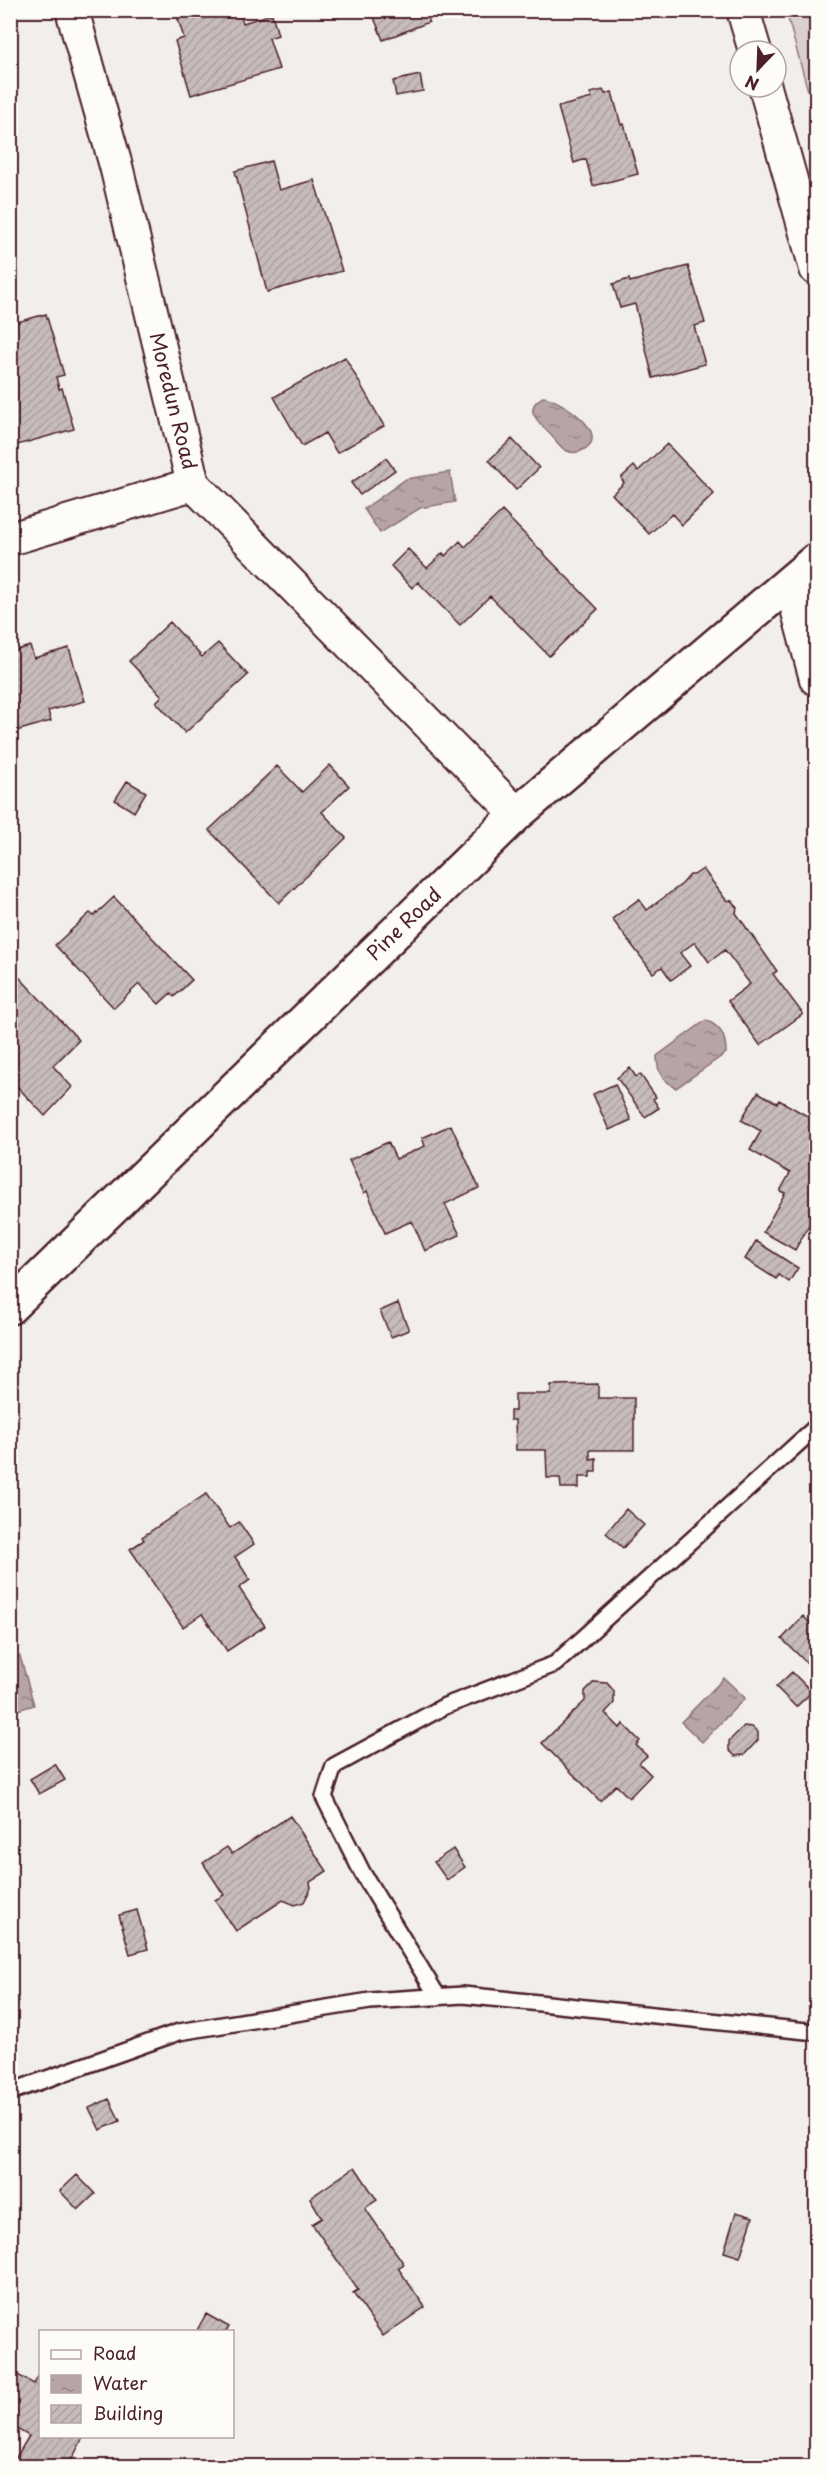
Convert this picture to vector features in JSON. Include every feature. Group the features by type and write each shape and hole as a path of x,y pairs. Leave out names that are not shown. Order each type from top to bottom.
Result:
{"street":[{"name":"Moredun Road","path":"72,10 117,166 193,484 517,814"},
{"path":"743,10 751,39"},
{"path":"768,99 816,269"},
{"path":"10,539 193,484"},
{"name":"Pine Road","path":"10,1307 517,814 816,560"},
{"path":"790,582 816,679"}],"lane":[{"path":"438,1997 363,1874 324,1797 334,1766 445,1706 555,1664 816,1427"},
{"path":"10,2092 179,2032 370,2001 463,1995 816,2032"}],"shaded area":[{"path":"786,11 816,11 816,120"}],"water":[{"path":"543,397 560,403 580,418 588,426 592,435 591,443 577,452 565,450 534,415 534,406"},
{"path":"450,472 455,502 420,508 380,533 364,509 406,479"},
{"path":"706,1020 722,1033 726,1053 676,1088 661,1075 657,1056"},
{"path":"20,1656 34,1705 11,1712 11,1659"},
{"path":"724,1678 745,1698 702,1742 681,1722"}],"building":[{"path":"208,10 239,10 243,23 272,14 278,35 269,38 279,69 191,95 175,41 184,38 178,19"},
{"path":"371,10 425,10 429,22 383,40"},
{"path":"420,75 423,91 396,96 393,81"},
{"path":"603,90 605,94 612,92 638,174 593,186 586,159 574,163 558,107 592,98 590,93"},
{"path":"271,161 279,190 314,180 342,271 267,292 235,171"},
{"path":"688,266 705,323 694,326 705,364 653,378 635,304 620,308 613,284 629,279 630,282"},
{"path":"46,314 64,375 56,377 59,389 62,388 74,429 10,447 10,324"},
{"path":"345,357 384,426 337,453 325,433 302,446 274,397"},
{"path":"512,439 539,468 516,490 489,460"},
{"path":"667,444 714,494 682,525 672,514 649,534 612,494 624,483 621,478 634,466 638,471"},
{"path":"386,458 395,470 360,495 351,483"},
{"path":"502,511 598,609 549,656 490,596 460,625 418,582 412,588 391,566 408,549 427,568 443,553 445,556 460,541 465,547"},
{"path":"170,622 202,657 218,643 248,675 185,733 156,702 162,696 129,661"},
{"path":"12,645 14,651 30,646 34,658 69,648 85,701 48,711 51,721 16,731 13,721 10,722"},
{"path":"330,765 349,786 322,812 346,838 279,903 209,830 277,766 302,792"},
{"path":"127,781 146,792 134,812 115,800"},
{"path":"703,869 726,900 732,901 737,908 736,913 777,971 773,974 803,1014 760,1045 728,1001 750,984 725,950 709,962 695,942 680,953 690,966 671,980 662,967 653,973 612,919 639,899 647,910 682,884 690,875"},
{"path":"114,897 192,980 174,997 171,993 159,1004 139,984 114,1008 55,945 90,913 94,916"},
{"path":"19,977 79,1040 53,1066 72,1087 45,1116 10,1079 10,985"},
{"path":"630,1068 636,1077 640,1074 656,1097 653,1099 659,1108 645,1117 617,1078"},
{"path":"615,1084 631,1120 609,1130 593,1094"},
{"path":"758,1092 777,1103 779,1100 816,1121 816,1212 795,1250 763,1232 785,1193 780,1191 790,1173 750,1150 761,1131 741,1120"},
{"path":"451,1125 479,1188 445,1204 460,1235 425,1251 412,1221 385,1233 367,1191 364,1193 349,1160 388,1142 396,1159 425,1146 422,1138"},
{"path":"756,1241 798,1268 789,1282 779,1275 776,1279 745,1259"},
{"path":"398,1303 409,1330 391,1337 380,1311"},
{"path":"598,1384 598,1398 634,1398 634,1450 590,1450 590,1459 596,1458 596,1472 590,1472 590,1477 579,1477 579,1488 561,1488 560,1478 547,1478 546,1450 516,1450 515,1420 510,1420 510,1411 515,1411 515,1394 551,1394 551,1385"},
{"path":"206,1494 230,1528 239,1522 254,1544 235,1557 250,1580 239,1588 265,1626 227,1651 202,1614 183,1627 130,1549 144,1540 142,1537"},
{"path":"626,1509 644,1525 623,1548 606,1533"},
{"path":"803,1616 816,1629 816,1662 811,1667 782,1639"},
{"path":"792,1672 812,1692 796,1707 776,1687"},
{"path":"594,1682 607,1683 614,1691 614,1703 605,1713 620,1728 623,1724 640,1741 636,1745 647,1756 639,1763 651,1775 629,1798 616,1785 600,1801 542,1743 585,1701 585,1691"},
{"path":"744,1726 752,1727 758,1732 758,1740 744,1755 735,1756 729,1750 729,1741"},
{"path":"55,1764 65,1780 39,1794 30,1779"},
{"path":"290,1816 327,1871 310,1882 311,1888 304,1902 295,1905 283,1900 236,1931 215,1900 224,1895 203,1863 227,1847 232,1854"},
{"path":"453,1849 465,1867 447,1880 434,1862"},
{"path":"137,1910 148,1949 130,1954 119,1915"},
{"path":"109,2099 120,2121 100,2130 89,2108"},
{"path":"355,2167 377,2200 365,2208 404,2264 398,2268 425,2307 383,2336 353,2293 358,2290 312,2224 322,2218 310,2198"},
{"path":"77,2175 95,2194 78,2210 60,2191"},
{"path":"736,2212 753,2217 740,2257 724,2252"},
{"path":"206,2314 229,2327 227,2330 197,2330"},
{"path":"16,2374 34,2384 39,2375 39,2438 83,2438 68,2466 11,2466 29,2436 17,2429 16,2431 10,2429 10,2375 15,2377"}]}
